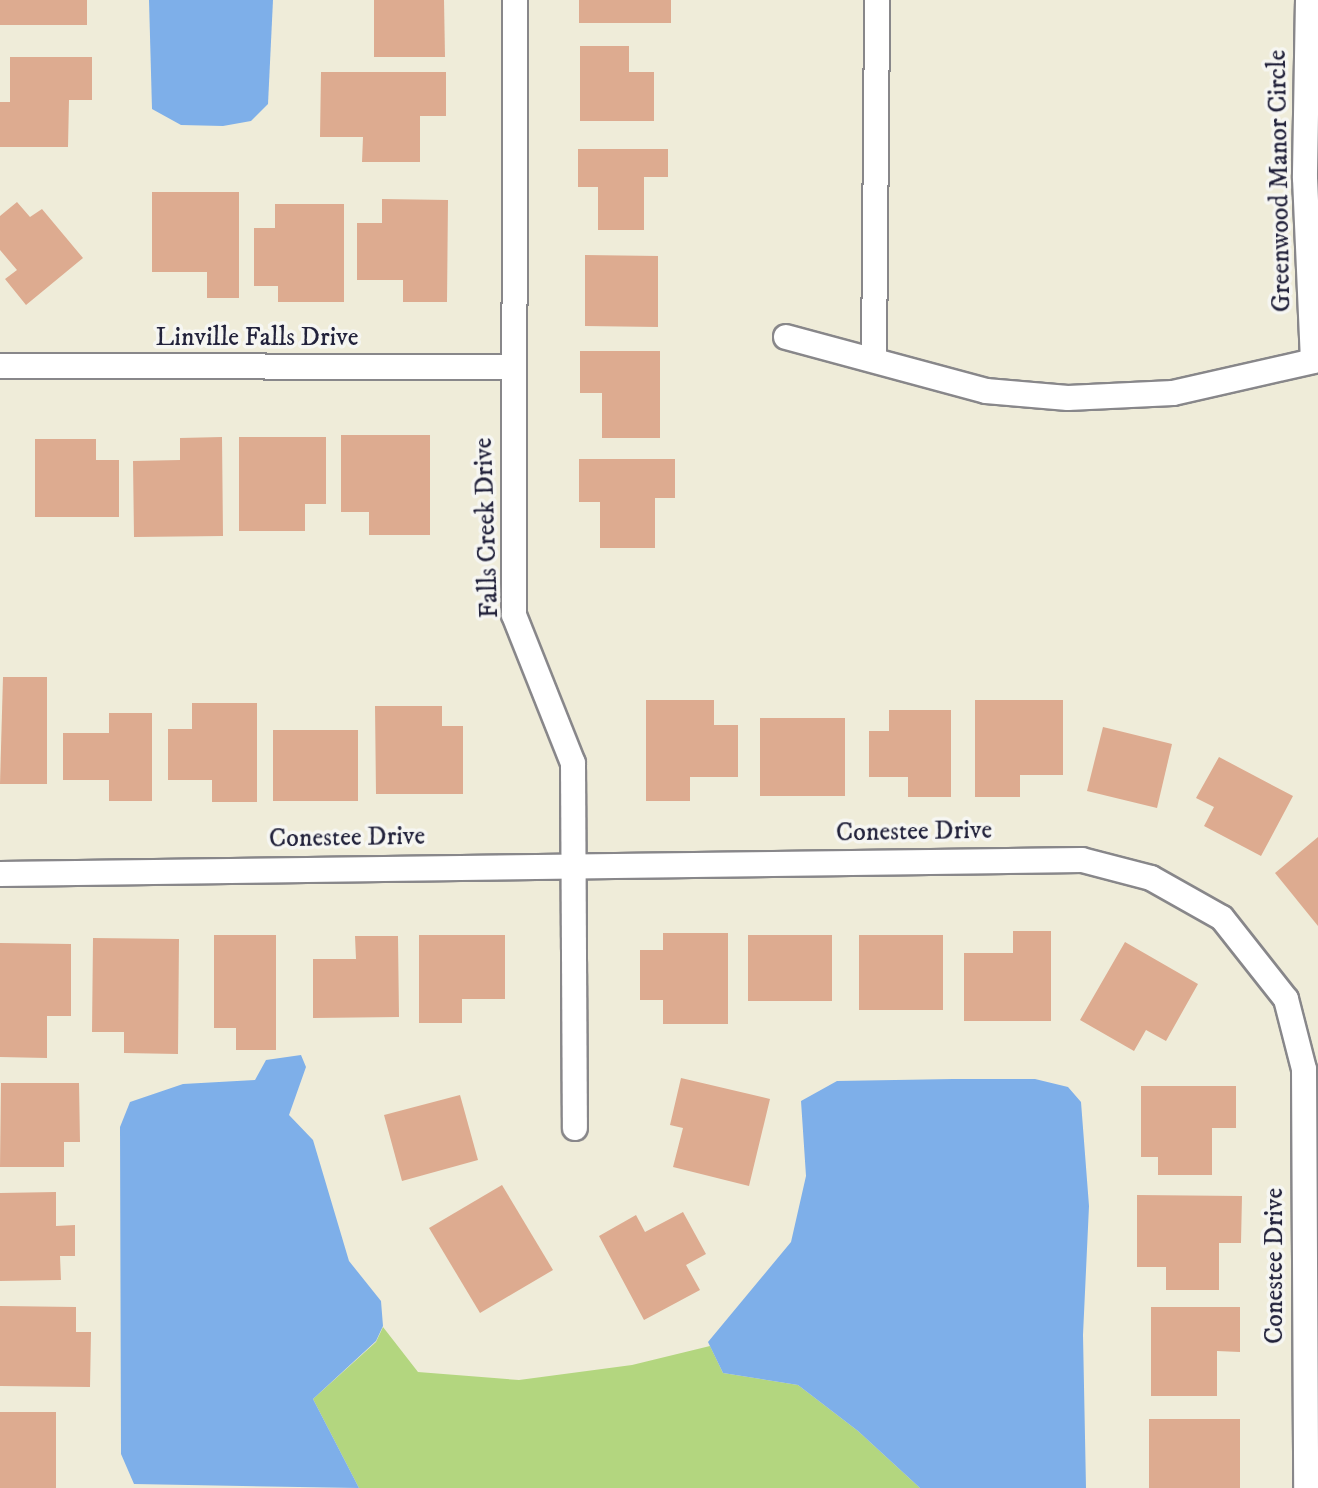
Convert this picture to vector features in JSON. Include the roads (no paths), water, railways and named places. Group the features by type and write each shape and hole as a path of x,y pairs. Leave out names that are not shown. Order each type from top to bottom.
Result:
{"street":[{"name":"Falls Creek Drive","path":"515,0 514,615 573,763 575,1128"},
{"path":"874,358 877,0"},
{"name":"Greenwood Manor Circle","path":"786,337 874,358 986,391 1068,398 1173,393 1316,360 1305,178 1308,0"},
{"name":"Linville Falls Drive","path":"0,366 514,367"},
{"name":"Conestee Drive","path":"0,874 575,864 1082,860 1151,878 1222,918 1286,999 1304,1069 1306,1488"}],"water":[{"path":"149,0 273,0 268,104 251,121 223,126 181,125 152,109"},
{"path":"301,1055 306,1067 289,1115 313,1140 349,1261 381,1301 383,1326 376,1341 313,1399 359,1488 134,1484 121,1454 120,1127 130,1102 183,1084 255,1080 266,1060"},
{"path":"1035,1079 1068,1087 1081,1102 1089,1206 1083,1335 1086,1488 920,1488 858,1431 798,1385 723,1373 708,1342 791,1242 806,1176 801,1101 837,1081"}]}
